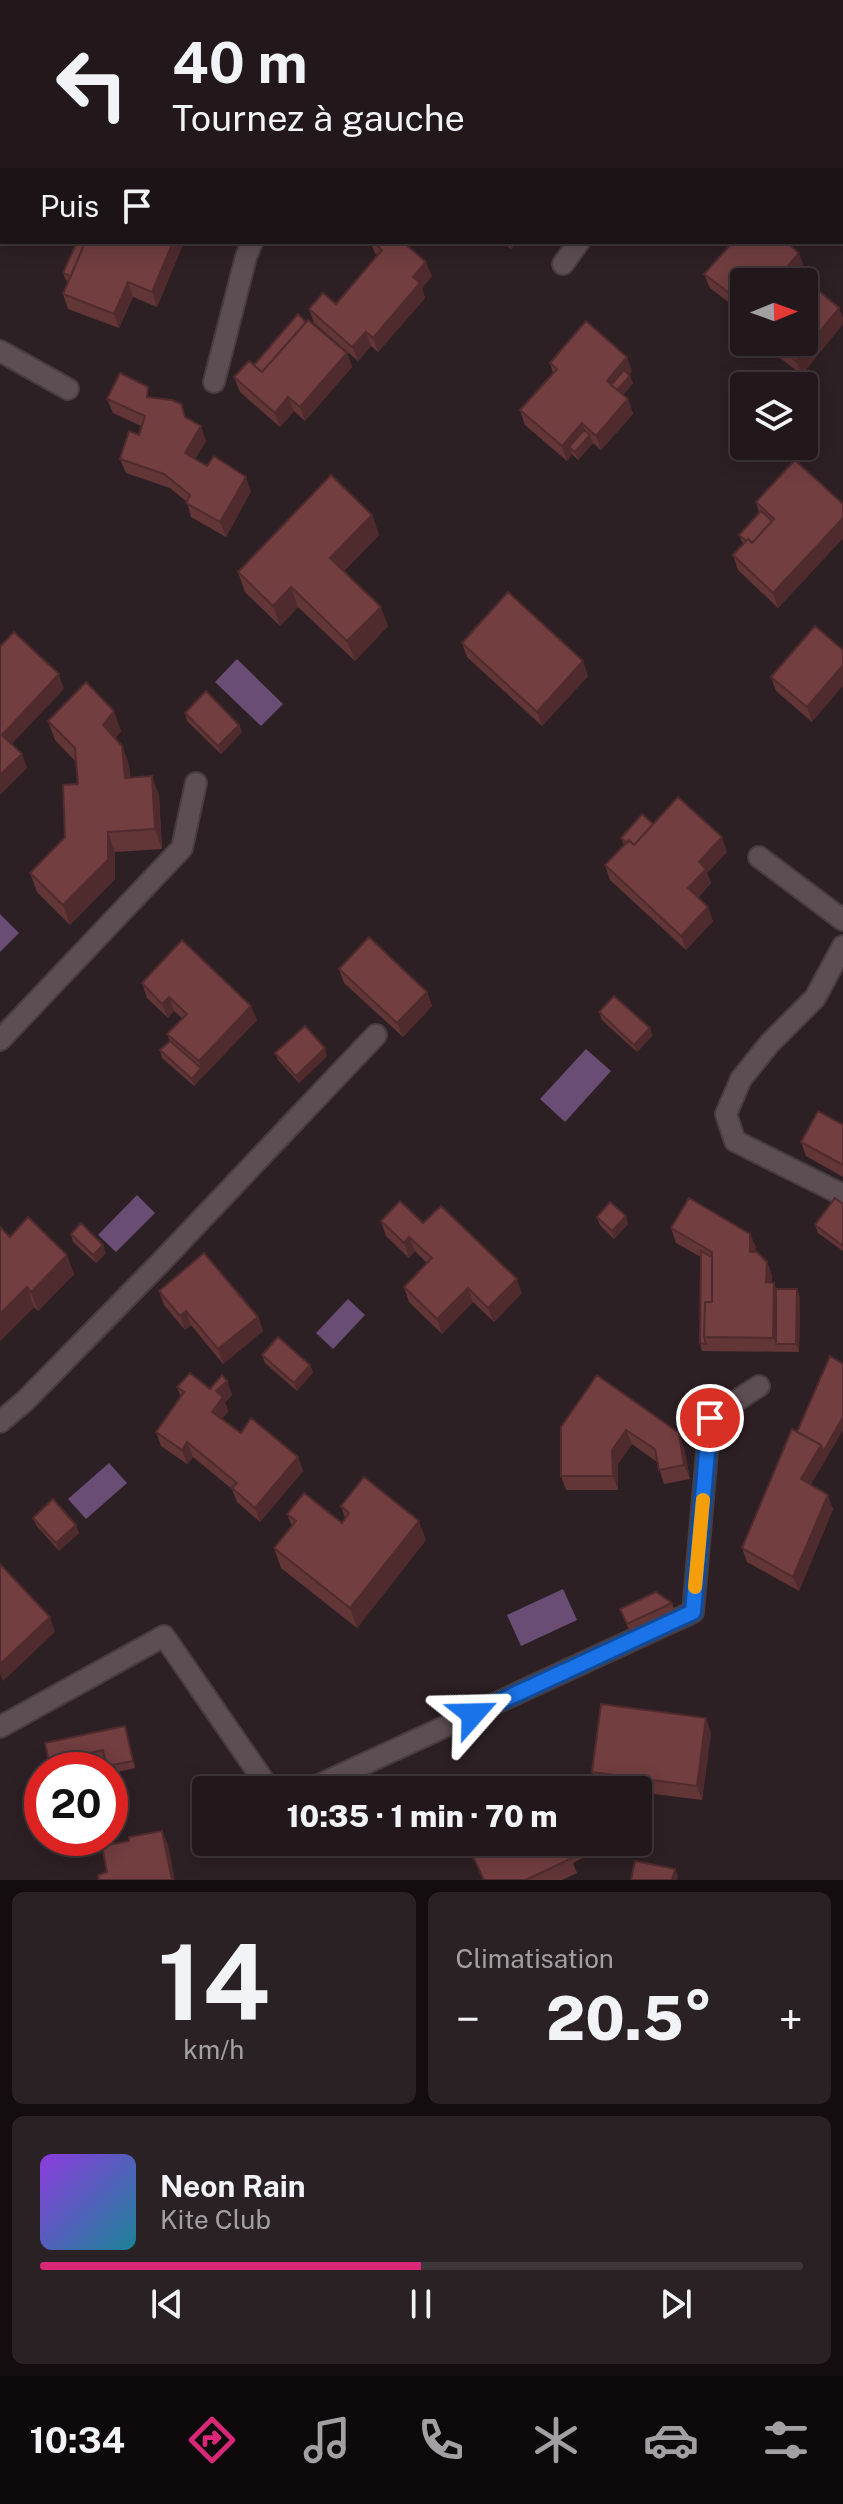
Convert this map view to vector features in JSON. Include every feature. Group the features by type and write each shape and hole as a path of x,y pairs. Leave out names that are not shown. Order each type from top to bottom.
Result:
{"lane":[{"path":"214,382 251,244"},
{"path":"563,264 578,244"},
{"path":"0,351 68,389"},
{"path":"0,1040 182,848 196,783"},
{"path":"759,857 843,920"},
{"path":"843,946 815,998 770,1043 741,1079 726,1114 735,1141 843,1195"},
{"path":"0,1422 26,1400 161,1262 376,1035"},
{"path":"338,1776 693,1612 710,1418 759,1386"},
{"path":"0,1727 164,1636 260,1776"}],"shaded area":[{"path":"237,659 283,704 261,726 215,682"},
{"path":"0,914 19,933 0,952"},
{"path":"586,1049 611,1071 565,1122 540,1099"},
{"path":"137,1195 155,1213 116,1252 98,1235"},
{"path":"348,1299 365,1315 333,1349 316,1333"},
{"path":"109,1463 127,1483 86,1519 68,1499"},
{"path":"563,1589 577,1620 521,1646 507,1615"}],"building":[{"path":"76,244 84,244 71,276 63,273"},
{"path":"84,244 172,244 152,292 128,282 114,314 63,294"},
{"path":"375,244 405,244 426,262 413,277 420,283 373,338 366,332 352,347 309,309 323,293 336,304 382,250"},
{"path":"731,244 788,244 799,253 786,268 730,268 730,294 704,274"},
{"path":"818,290 839,308 818,334"},
{"path":"298,314 306,322 262,372 254,365"},
{"path":"308,320 347,353 300,407 288,397 275,413 234,377 249,361 262,372"},
{"path":"586,321 627,357 607,381 628,399 596,436 582,423 562,446 520,410 557,369 550,363"},
{"path":"624,370 630,376 617,390 611,385"},
{"path":"120,373 148,387 147,397 181,404 185,417 201,426 185,453 207,466 214,456 246,477 220,522 186,503 190,495 164,474 120,459 129,431 139,435 145,416 107,399"},
{"path":"584,430 590,435 575,452 569,447"},
{"path":"795,460 843,504 843,518 773,593 733,555 748,539 752,543 774,519 756,502"},
{"path":"331,475 372,515 330,558 381,607 347,641 291,587 273,606 238,572"},
{"path":"761,511 772,521 752,543 748,539 746,541 739,535"},
{"path":"508,592 583,661 537,712 462,643"},
{"path":"815,626 843,650 843,665 807,707 771,677"},
{"path":"14,632 59,674 2,735 22,754 0,775 0,647"},
{"path":"86,682 114,711 103,725 122,746 125,778 152,776 155,829 108,832 108,860 63,905 30,873 65,837 63,785 78,784 75,748 48,721"},
{"path":"206,691 239,725 218,746 185,713"},
{"path":"678,797 722,837 699,862 706,869 688,888 708,907 681,936 605,865 629,840 634,845"},
{"path":"642,814 653,824 634,845 629,840 627,843 621,838"},
{"path":"369,937 427,992 397,1023 339,969"},
{"path":"182,940 251,1006 199,1061 167,1034 187,1014 169,997 162,1004 142,983"},
{"path":"614,996 650,1028 634,1045 599,1012"},
{"path":"305,1026 325,1048 296,1076 275,1053"},
{"path":"170,1041 201,1068 192,1079 160,1050"},
{"path":"818,1111 843,1125 843,1165 801,1142"},
{"path":"689,1198 750,1234 750,1252 757,1252 767,1262 766,1282 774,1283 773,1338 704,1337 705,1302 712,1302 712,1252 671,1228"},
{"path":"835,1198 843,1204 843,1246 815,1225"},
{"path":"400,1201 423,1223 441,1206 517,1279 488,1308 468,1288 437,1319 404,1287 432,1258 409,1237 404,1243 381,1221"},
{"path":"610,1202 626,1216 612,1231 597,1217"},
{"path":"28,1217 67,1255 31,1292 27,1287 0,1314 0,1227 10,1237"},
{"path":"81,1223 103,1245 93,1255 71,1234"},
{"path":"701,1251 712,1257 712,1302 705,1302 706,1344 700,1343"},
{"path":"204,1253 258,1317 218,1349 186,1311 180,1316 159,1291"},
{"path":"776,1289 797,1289 796,1344 776,1344"},
{"path":"278,1337 310,1365 294,1383 262,1355"},
{"path":"830,1356 843,1364 843,1417 823,1452 821,1445 797,1432"},
{"path":"190,1373 210,1389 222,1375 227,1381 216,1391 223,1397 212,1412 241,1433 251,1418 298,1457 255,1508 232,1488 237,1483 187,1442 182,1450 156,1432 184,1392 177,1387"},
{"path":"597,1375 679,1433 684,1465 659,1470 655,1449 626,1430 612,1450 613,1476 561,1476 561,1427"},
{"path":"792,1429 821,1445 801,1479 828,1495 793,1577 742,1548"},
{"path":"364,1477 419,1521 350,1608 274,1548 296,1521 287,1514 304,1493 342,1523 349,1513 341,1506"},
{"path":"53,1499 76,1525 56,1543 33,1518"},
{"path":"0,1564 50,1617 0,1664"},
{"path":"656,1592 672,1603 627,1624 620,1609"},
{"path":"601,1704 706,1718 697,1786 652,1780 652,1776 592,1772"},
{"path":"125,1726 133,1761 128,1762 128,1752 47,1752 45,1743"},
{"path":"162,1831 172,1880 99,1880 98,1875 107,1872 104,1856 128,1856 129,1837"},
{"path":"473,1856 572,1858 526,1880 484,1880"},
{"path":"635,1861 675,1869 672,1880 631,1880"}],"slow traffic":[{"path":"695,1587 703,1500"}],"route":[{"path":"473,1714 693,1612 710,1418"}]}
